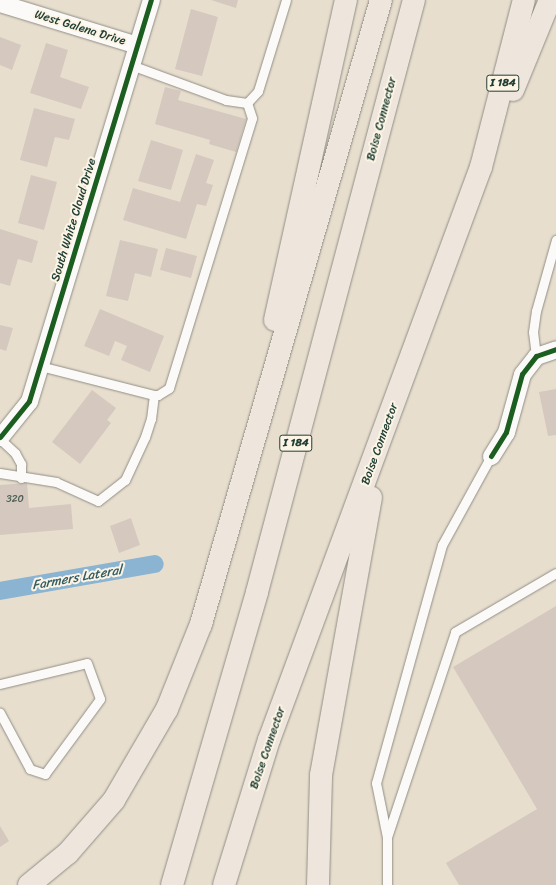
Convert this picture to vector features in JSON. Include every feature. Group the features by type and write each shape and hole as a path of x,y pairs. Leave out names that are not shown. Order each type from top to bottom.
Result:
{"highway":[{"path":"219,565 346,0"},
{"path":"29,885 68,853 114,800 167,709 201,624 381,0"},
{"name":"Boise Connector","path":"172,885 257,592 414,0"},
{"name":"Boise Connector","path":"224,885 269,740 381,443 481,167 524,0"},
{"path":"481,167 550,0"},
{"path":"318,885 321,775 381,443"}],"street":[{"name":"South White Cloud Drive","path":"0,438 29,401 151,0"},
{"name":"West Galena Drive","path":"0,3 137,45"},
{"path":"491,456 506,432 522,374 536,356 556,349"}],"lane":[{"path":"247,103 258,91 286,0"},
{"path":"131,65 226,100 247,103"},
{"path":"40,366 154,395 158,395 169,388 252,118 247,103"},
{"path":"536,356 533,332 536,311 556,240"},
{"path":"0,473 20,478 56,482 98,501 109,495 125,480 145,437 154,395"},
{"path":"0,438 14,453 21,464 20,478"},
{"path":"387,885 387,837 376,783 442,545 491,456"},
{"path":"387,837 455,632 556,573"},
{"path":"0,684 87,663 100,699 45,774 30,769 0,713"}],"building":[{"path":"211,0 238,0 236,8"},
{"path":"191,9 218,17 202,76 175,69"},
{"path":"0,37 21,45 12,70 0,65"},
{"path":"46,43 68,50 60,77 89,87 81,109 30,93"},
{"path":"165,87 181,91 178,100 246,119 236,152 209,144 210,140 155,124"},
{"path":"34,108 75,119 69,140 55,137 47,167 20,160"},
{"path":"151,140 183,150 171,190 138,181"},
{"path":"196,154 214,160 206,183 213,185 206,206 197,204 186,239 123,220 133,188 180,202"},
{"path":"31,175 57,182 44,230 18,223"},
{"path":"0,229 38,241 32,263 18,259 10,286 0,283"},
{"path":"120,240 158,249 151,277 135,273 128,301 106,296"},
{"path":"166,248 197,256 191,278 160,270"},
{"path":"100,309 164,336 150,372 121,360 127,346 115,341 109,356 84,346"},
{"path":"0,325 13,328 6,351 0,349"},
{"path":"556,389 556,435 548,436 539,392"},
{"path":"92,390 116,408 107,420 111,423 80,464 52,442"},
{"path":"27,483 29,508 71,504 73,529 0,535 0,485"},
{"path":"131,518 140,545 119,553 110,526"},
{"path":"556,606 556,885 459,885 446,863 537,809 453,667"},
{"path":"0,826 9,841 0,847"}],"waterway":[{"name":"Farmers Lateral","path":"0,591 155,564"}],"cycle path":[{"path":"0,437 29,401 151,0"},
{"path":"491,456 506,432 522,374 536,356 556,349"}]}
